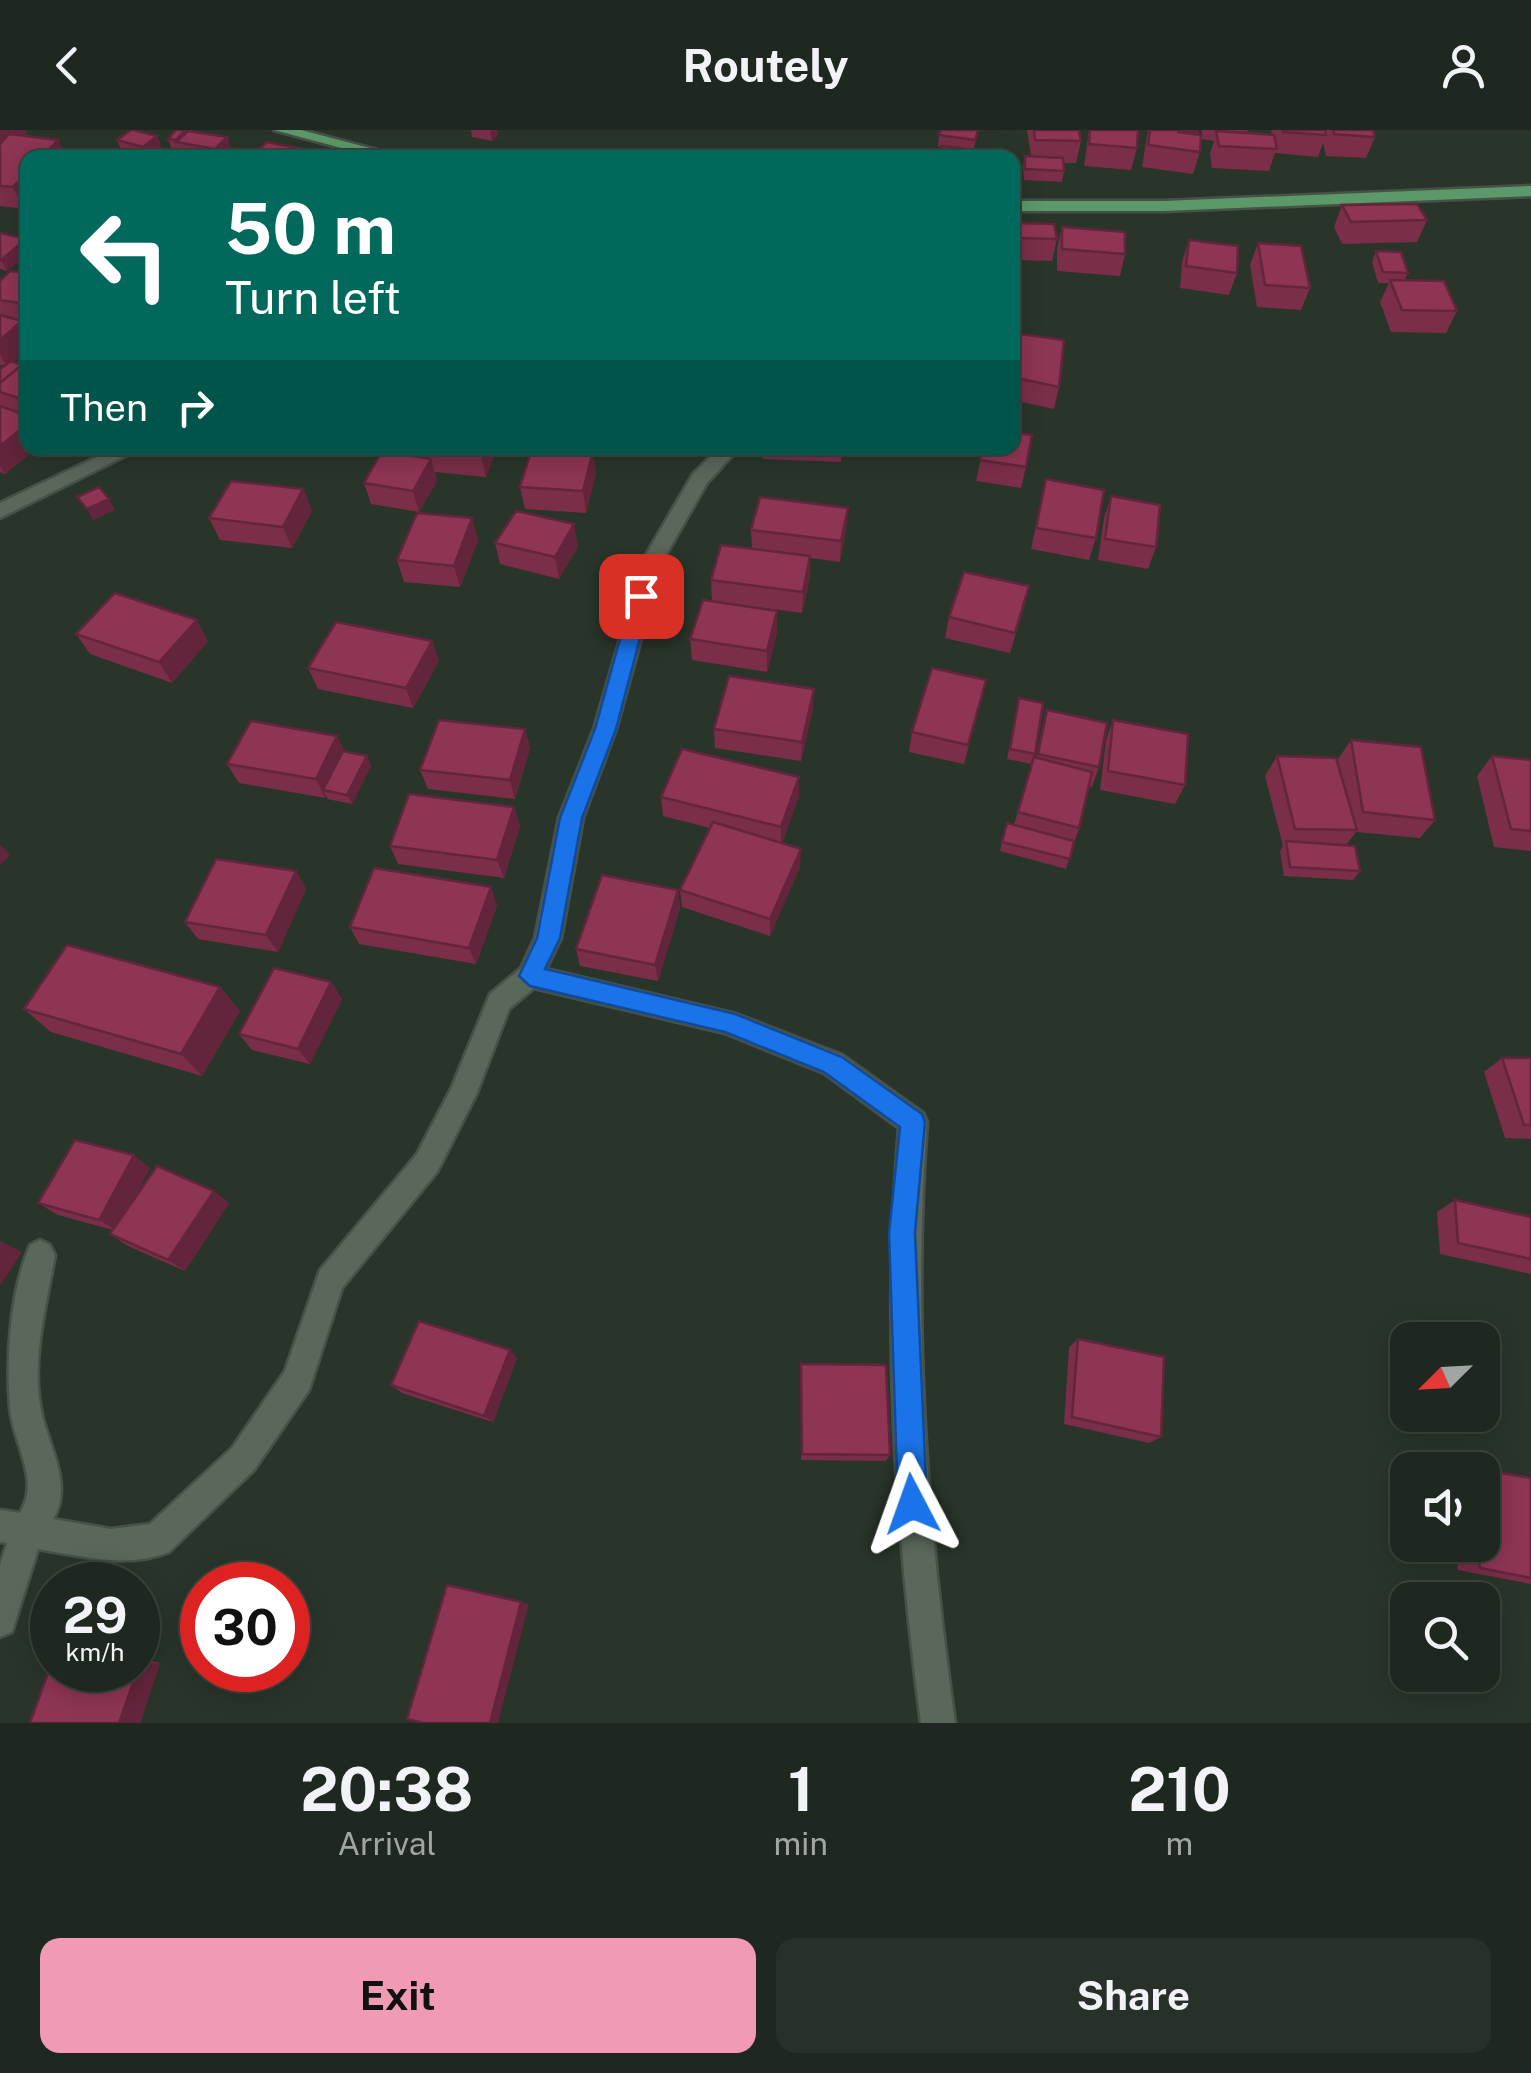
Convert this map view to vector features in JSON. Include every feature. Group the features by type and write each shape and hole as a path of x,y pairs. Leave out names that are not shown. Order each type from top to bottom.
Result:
{"main road":[{"path":"282,130 367,150"},
{"path":"1020,206 1184,206 1531,190"}],"street":[{"path":"0,511 116,455"},
{"path":"13,1530 112,1544 158,1540 243,1459 298,1379 330,1280 427,1163 462,1094 500,1002 530,976 548,938 571,818 605,729 653,560 700,479 722,455"},
{"path":"530,976 727,1022 833,1064 913,1122 902,1233 908,1424 918,1584 938,1723"},
{"path":"0,1620 13,1530 46,1502 40,1458 26,1413 24,1351 40,1255"}],"building":[{"path":"131,130 157,136 143,147 117,140"},
{"path":"176,130 185,130 176,140 168,139"},
{"path":"941,130 978,130 975,140 939,135"},
{"path":"1034,130 1079,130 1081,141 1035,140"},
{"path":"1090,130 1138,130 1137,148 1089,144"},
{"path":"1150,130 1198,130 1177,132 1201,135 1200,152 1148,145"},
{"path":"1325,130 1326,135 1283,132"},
{"path":"1333,130 1373,130 1375,137 1334,134"},
{"path":"188,131 227,137 215,149 176,142"},
{"path":"1216,131 1274,135 1277,149 1219,146"},
{"path":"9,134 58,140 49,150 20,150 20,180 13,187 0,186 0,144"},
{"path":"267,142 303,149 302,150 258,150"},
{"path":"1025,156 1063,158 1064,171 1025,169"},
{"path":"1417,204 1427,220 1351,222 1342,205"},
{"path":"1020,223 1054,224 1057,239 1020,238"},
{"path":"1062,227 1125,232 1125,254 1062,249"},
{"path":"0,233 20,238 20,244 0,259"},
{"path":"1189,240 1238,246 1237,273 1186,266"},
{"path":"1258,243 1301,246 1310,288 1265,285"},
{"path":"1376,251 1401,252 1408,273 1383,272"},
{"path":"10,271 20,272 20,303 0,300 0,281"},
{"path":"1390,280 1444,281 1457,311 1402,310"},
{"path":"0,315 20,320 20,323 0,340"},
{"path":"1020,334 1064,340 1059,387 1020,379"},
{"path":"11,361 20,364 0,383 0,369"},
{"path":"20,366 20,398 0,392 0,383"},
{"path":"0,406 20,413 20,430 0,446"},
{"path":"1020,433 1032,435 1026,467 980,460 981,455 1020,455"},
{"path":"380,455 431,459 413,491 364,483"},
{"path":"530,455 592,455 583,491 520,487"},
{"path":"1046,479 1104,490 1096,538 1036,528"},
{"path":"231,481 303,489 283,527 209,518"},
{"path":"99,487 109,499 87,509 77,497"},
{"path":"1111,496 1160,505 1156,547 1105,539"},
{"path":"760,497 848,508 841,541 751,530"},
{"path":"516,511 574,524 555,557 495,543"},
{"path":"417,513 472,518 454,566 397,560"},
{"path":"721,545 810,556 803,592 711,580"},
{"path":"964,572 1029,586 1015,633 949,617"},
{"path":"115,593 197,620 159,662 76,634"},
{"path":"703,600 777,611 767,651 690,639"},
{"path":"336,622 432,641 406,688 308,668"},
{"path":"932,668 986,680 968,745 912,732"},
{"path":"729,676 814,689 802,742 714,729"},
{"path":"1019,698 1043,703 1035,754 1010,749"},
{"path":"1047,710 1107,723 1099,767 1038,754"},
{"path":"439,720 525,729 510,780 420,770"},
{"path":"1113,720 1188,734 1185,785 1108,771"},
{"path":"251,721 337,736 316,779 227,764"},
{"path":"1351,740 1421,747 1435,820 1363,812"},
{"path":"682,749 799,777 781,827 661,797"},
{"path":"343,751 367,756 347,795 323,790"},
{"path":"1277,756 1336,758 1357,830 1295,829"},
{"path":"1492,756 1531,760 1531,831 1511,829"},
{"path":"1034,757 1092,772 1079,828 1018,812"},
{"path":"409,794 514,807 497,860 390,846"},
{"path":"713,822 801,849 770,919 680,890"},
{"path":"1007,823 1074,841 1070,859 1002,842"},
{"path":"1286,841 1355,846 1360,871 1290,867"},
{"path":"216,859 296,871 266,935 185,922"},
{"path":"374,868 491,887 469,948 350,927"},
{"path":"602,875 678,890 655,965 576,949"},
{"path":"67,945 220,987 181,1054 24,1009"},
{"path":"274,968 331,982 298,1049 239,1034"},
{"path":"1502,1058 1531,1058 1531,1125 1524,1125"},
{"path":"75,1140 134,1155 99,1220 38,1203"},
{"path":"157,1166 214,1191 168,1260 110,1234"},
{"path":"1455,1200 1531,1217 1531,1259 1458,1243"},
{"path":"419,1321 510,1350 484,1416 391,1385"},
{"path":"1078,1339 1164,1357 1161,1437 1072,1417"},
{"path":"801,1364 886,1365 890,1455 802,1454"},
{"path":"1500,1473 1531,1478 1531,1578 1480,1568 1479,1562 1500,1562"},
{"path":"447,1585 521,1602 490,1723 424,1723 407,1719"},
{"path":"41,1692 130,1692 119,1723 30,1723"}],"route":[{"path":"641,596 605,729 571,818 548,938 530,976 727,1022 833,1064 913,1122 902,1233 912,1504"}]}
